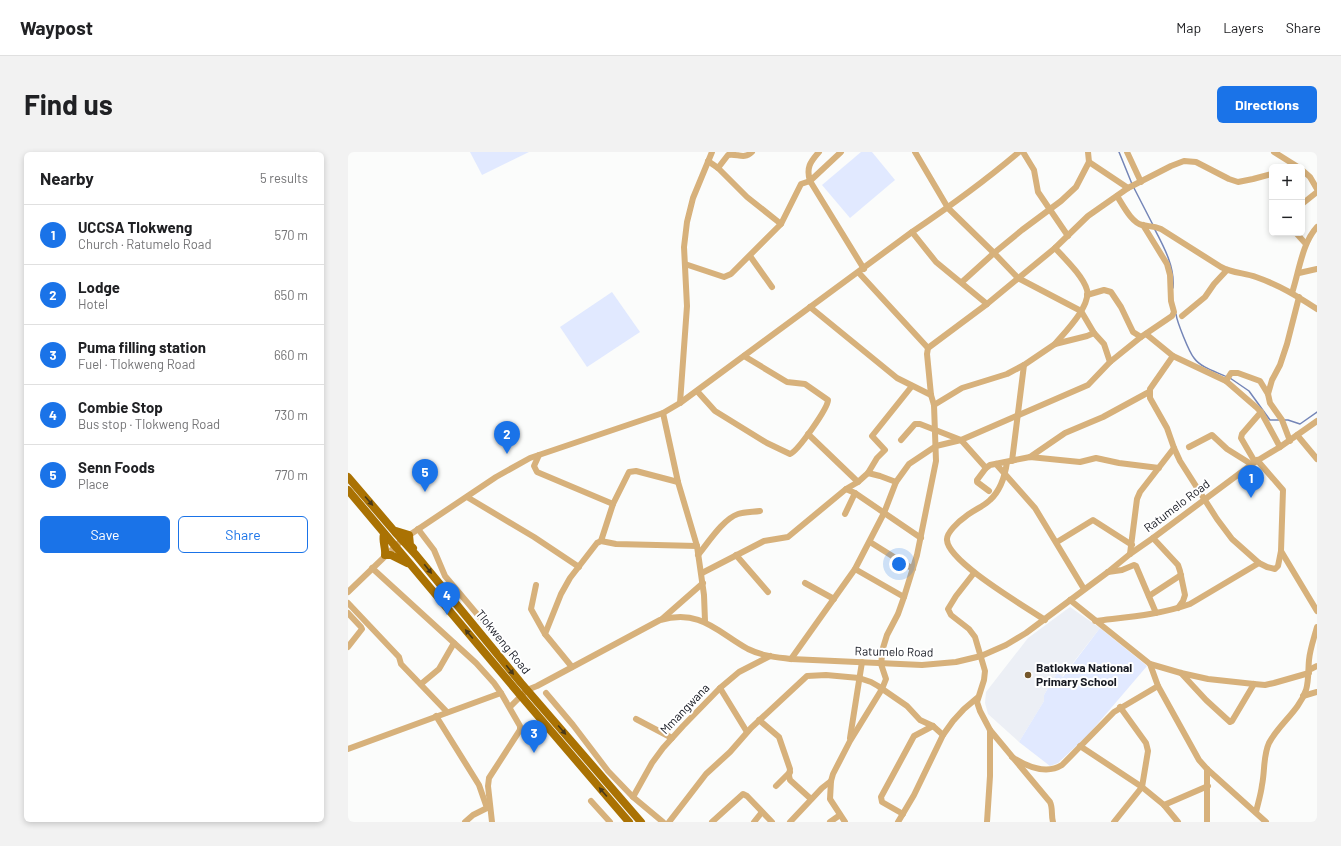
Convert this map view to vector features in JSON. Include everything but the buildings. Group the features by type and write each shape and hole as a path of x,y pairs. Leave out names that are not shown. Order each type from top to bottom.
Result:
{"main road":[{"path":"348,477 390,525 406,538"},
{"name":"Tlokweng Road","path":"348,490 629,822"},
{"path":"384,534 385,556 391,555 405,563 410,563"},
{"name":"Tlokweng Road","path":"406,538 415,550 416,555 527,690 642,822"}],"street":[{"path":"680,403 688,306 684,247 687,222 693,198 712,152"},
{"path":"718,168 728,155 732,154 744,157 752,152"},
{"path":"819,152 808,166 810,181 861,271 928,348"},
{"path":"685,264 724,277 731,274 781,224 801,184 810,181 841,152"},
{"path":"915,152 948,208 994,252 1018,278 1081,311 1094,333 1104,344 1110,362"},
{"path":"348,592 372,568 406,538 496,477 530,458 663,413 680,403 912,232 948,208 1019,152"},
{"path":"1023,152 1034,170 1038,192 1068,236"},
{"path":"962,282 994,252 1076,187 1089,162 1088,152"},
{"path":"1127,152 1141,182"},
{"path":"1274,152 1293,164"},
{"path":"708,161 718,168 747,197 781,224"},
{"path":"830,798 833,774 850,741 882,689 886,678 881,664 887,635 898,614 904,597 921,538 936,461 936,429 934,405 931,395 927,354 928,348 987,304 1055,248 1088,216 1128,188 1171,166 1188,161 1200,164 1238,182 1269,175"},
{"path":"1089,162 1128,188"},
{"path":"1305,173 1316,185 1305,200"},
{"path":"791,658 855,569 884,513 896,482 909,464 936,446 961,440 1088,385 1110,362 1171,317 1174,312 1171,301 1170,275 1167,264 1142,225 1132,218 1117,196"},
{"path":"1142,225 1152,225 1161,229 1198,254 1227,270 1262,279 1292,293 1317,309"},
{"path":"1292,293 1299,273 1306,244 1311,234 1317,227"},
{"path":"912,232 936,262 987,304"},
{"path":"1299,236 1306,244"},
{"path":"934,405 962,388 1007,374 1024,365 1055,344 1081,311 1086,302 1087,289 1082,280 1055,248"},
{"path":"750,256 772,287"},
{"path":"1299,273 1317,269"},
{"path":"1182,316 1206,297 1214,284 1227,270"},
{"path":"1087,295 1104,290 1111,292 1124,313 1133,332 1141,338"},
{"path":"1268,394 1272,380 1287,344 1299,297"},
{"path":"810,307 897,378 931,395"},
{"path":"1055,344 1094,333"},
{"path":"1146,334 1173,356 1226,381 1256,406 1261,412 1280,447"},
{"path":"697,391 715,411 767,443 790,454 793,452 808,434 827,406 827,398 805,384 787,382 744,356"},
{"path":"989,491 976,480 986,468 996,464 1030,457 1065,434 1103,417 1149,392 1173,356"},
{"path":"1024,365 1019,414 1006,476 997,492 990,500 964,517 947,538 949,548 974,573 1045,620"},
{"path":"1226,381 1231,373 1238,373 1260,381 1272,380"},
{"path":"1260,381 1268,394 1270,403 1282,420 1290,441"},
{"path":"702,573 764,541 788,537 846,488 858,482 868,473 877,458 885,450 872,436 912,386"},
{"path":"1149,392 1150,398 1167,428 1180,461 1232,539 1260,563 1274,569 1278,566 1281,550 1283,490 1254,462 1241,438 1242,434 1261,412"},
{"path":"663,413 678,482 697,546 702,573 705,621"},
{"name":"Ratumelo Road","path":"510,707 527,690 660,620 676,617 685,617 705,621 748,649 770,656 922,666 956,662 981,656 1006,646 1045,620 1130,554 1254,462 1290,441 1317,421"},
{"path":"901,440 915,424 936,429 961,440 986,468"},
{"path":"808,434 858,482"},
{"path":"1189,447 1212,435 1227,449 1254,462"},
{"path":"1297,435 1317,459"},
{"path":"1130,554 1136,505 1140,492 1174,448"},
{"path":"539,455 534,466 537,472 613,504"},
{"path":"1030,457 1080,462 1096,458 1119,463 1159,468"},
{"path":"996,464 1036,508 1084,589"},
{"path":"546,634 561,594 597,543 601,541 613,504 620,488 631,471 678,482"},
{"path":"868,473 896,482"},
{"path":"846,488 921,538"},
{"path":"845,514 855,493"},
{"path":"467,497 534,537 579,567"},
{"path":"698,555 719,528 731,518 738,514 760,511"},
{"path":"1057,542 1093,520 1132,545"},
{"path":"418,529 434,550 445,576 525,671"},
{"path":"1153,538 1178,565 1185,595 1178,608"},
{"path":"601,541 616,544 697,546"},
{"path":"870,542 913,569"},
{"path":"1281,550 1317,610"},
{"path":"736,555 768,592"},
{"path":"1095,621 1156,613 1178,608 1203,597 1260,563"},
{"path":"1108,572 1135,566 1156,613"},
{"path":"372,568 476,663 494,683 510,707 520,728 489,778 488,808"},
{"path":"855,569 904,597"},
{"path":"974,573 948,609 951,614 972,632 981,656 985,671 984,680 977,698 977,706 990,730 1050,802 1052,806 1051,812 1053,822"},
{"path":"1149,596 1181,575"},
{"path":"660,620 703,583"},
{"path":"805,583 834,599"},
{"path":"536,585 531,609 546,634 572,667"},
{"path":"1070,600 1150,664 1181,674 1208,679 1265,685 1309,672 1317,666"},
{"path":"348,603 399,656 401,664 448,712"},
{"path":"348,612 362,630 348,647"},
{"path":"1256,812 1262,786 1264,764 1268,745 1303,696 1309,672 1311,648 1317,627"},
{"path":"421,684 439,669 454,643"},
{"name":"Mmangwana","path":"633,797 648,769 672,738 720,688 739,672 770,656"},
{"path":"850,741 862,662"},
{"path":"1150,664 1158,686 1199,760 1264,821"},
{"path":"1181,674 1230,722 1254,684"},
{"path":"669,822 706,774 730,752 759,720 804,677 807,676 826,675 859,678 871,682 911,710 920,720 932,726 943,735"},
{"path":"1012,757 1028,766 1049,769 1059,767 1107,717 1120,707 1158,686"},
{"path":"720,688 747,732"},
{"path":"1303,696 1317,692"},
{"path":"348,750 501,693"},
{"path":"546,693 573,725 598,759 633,797 663,822"},
{"path":"898,822 914,795 943,735 964,709 977,698"},
{"path":"1114,822 1142,787 1148,751 1148,747 1120,707"},
{"path":"436,716 479,785 492,822"},
{"path":"636,719 672,738"},
{"path":"759,720 778,736 787,759 790,780 811,799"},
{"path":"903,814 882,802 881,797 914,736 932,726"},
{"path":"987,822 990,776 990,730"},
{"path":"1080,746 1142,787 1164,805 1178,822"},
{"path":"1207,769 1207,822"},
{"path":"776,786 790,772"},
{"path":"790,822 819,791 831,781"},
{"path":"1164,805 1208,786"},
{"path":"819,791 830,798 845,822"},
{"path":"716,821 742,794 747,796 772,822"},
{"path":"591,801 610,822"},
{"path":"465,822 472,815 488,808"},
{"path":"754,822 762,812"},
{"path":"830,822 840,815"}],"shaded area":[{"path":"470,152 529,152 482,175"},
{"path":"861,152 872,152 895,180 850,218 822,185"},
{"path":"612,292 640,332 587,367 560,327"},
{"name":"Batlokwa National Primary School","path":"1070,607 1100,628 1062,677 1057,673 1044,695 1044,701 1019,742 988,714 985,703 986,692 1028,638"},
{"path":"1100,628 1147,666 1088,735 1058,763 1050,766 1019,742 1044,701 1044,695 1057,673 1063,677"}],"waterway":[{"path":"1119,152 1132,184"},
{"path":"1134,188 1153,225"},
{"path":"1154,228 1171,265 1173,288"},
{"path":"1176,314 1189,350 1194,358 1205,367 1227,377"},
{"path":"1230,378 1249,391 1270,420 1280,420"},
{"path":"1283,420 1300,424 1317,412"}],"place":[{"name":"Lodge","path":"507,454"},
{"name":"Senn Foods","path":"425,492"},
{"name":"UCCSA Tlokweng","path":"1251,498"},
{"name":"Combie Stop","path":"447,615"},
{"name":"Batlokwa National Primary School","path":"1028,675"},
{"name":"Puma filling station","path":"534,753"}]}
